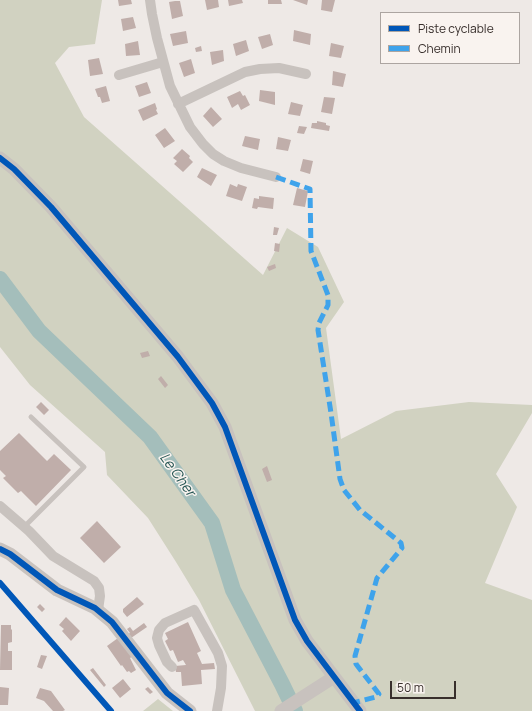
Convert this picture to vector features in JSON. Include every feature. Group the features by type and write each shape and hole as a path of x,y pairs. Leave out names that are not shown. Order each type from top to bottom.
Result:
{"street":[{"path":"150,0 163,62 170,86 194,133 213,154 224,161 241,168 276,177"},
{"path":"119,75 163,62"},
{"path":"178,104 245,72 260,68 279,68 306,74"},
{"path":"0,158 14,169 52,207 178,357 212,403 225,427 295,620 329,680 360,711"},
{"path":"0,506 53,556 94,581 99,588 100,596 98,610"},
{"path":"0,549 10,554 57,590 98,610 116,627 167,693 190,711"},
{"path":"172,667 159,645 157,638 159,630 165,623 194,610 218,654 222,666 221,688 217,711"},
{"path":"281,711 329,680"}],"lane":[{"path":"24,527 84,467 31,416"}],"green space":[{"path":"0,0 102,0 95,44 69,47 55,63 84,117 263,275 287,228 318,247 344,302 326,328 341,439 396,411 469,402 532,405 532,413 496,474 517,507 485,583 532,600 532,711 255,711 199,600 176,562 148,518 107,475 105,452 30,385 0,347"},
{"path":"158,699 173,711 143,711"}],"building":[{"path":"118,0 131,0 132,4 119,6"},
{"path":"205,0 218,0 219,7 207,10"},
{"path":"228,0 242,0 243,3 229,6"},
{"path":"268,0 281,0 282,4 268,4"},
{"path":"293,0 308,0 307,5"},
{"path":"322,0 335,0 332,12 321,10"},
{"path":"180,1 183,16 172,19 169,2"},
{"path":"133,17 136,28 123,31 121,19"},
{"path":"294,30 311,34 310,45 293,41"},
{"path":"186,31 188,43 173,46 170,34"},
{"path":"270,34 273,45 262,49 258,37"},
{"path":"246,40 249,51 236,56 233,44"},
{"path":"138,41 140,55 126,56 125,44"},
{"path":"331,43 344,46 341,58 329,56"},
{"path":"201,46 202,51 196,52 195,48"},
{"path":"223,50 224,61 212,65 210,52"},
{"path":"99,58 103,74 90,76 88,60"},
{"path":"191,59 195,73 184,77 179,63"},
{"path":"333,71 346,74 343,87 332,85"},
{"path":"147,82 151,93 139,97 135,86"},
{"path":"106,86 110,101 102,103 95,89"},
{"path":"260,90 275,92 275,105 259,101"},
{"path":"240,91 243,96 245,95 250,105 241,110 238,104 232,108 227,97"},
{"path":"324,97 335,98 332,114 321,112"},
{"path":"291,102 303,105 300,116 288,114"},
{"path":"155,103 158,114 143,121 138,110"},
{"path":"211,107 222,119 213,127 203,116"},
{"path":"317,121 326,123 326,125 330,126 329,131 311,128 312,123 317,123"},
{"path":"299,126 307,127 304,134 297,133"},
{"path":"165,128 175,141 164,148 155,135"},
{"path":"245,136 260,139 258,150 242,146"},
{"path":"278,137 291,140 288,151 276,149"},
{"path":"182,149 190,156 189,158 193,162 183,172 174,164 177,161 173,158"},
{"path":"303,159 313,161 310,174 300,171"},
{"path":"202,168 217,175 211,186 197,177"},
{"path":"230,184 237,187 238,184 247,187 242,201 226,196"},
{"path":"297,188 308,191 305,207 293,205"},
{"path":"259,196 274,198 273,209 258,207 257,209 252,208 254,198 259,199"},
{"path":"274,227 279,228 277,235 273,235"},
{"path":"275,243 280,244 279,252 274,251"},
{"path":"275,264 276,268 269,271 267,267"},
{"path":"148,351 150,356 142,358 140,353"},
{"path":"161,376 168,385 165,388 158,379"},
{"path":"41,402 49,410 44,415 36,407"},
{"path":"19,433 47,461 54,454 71,470 36,506 21,491 18,493 3,478 6,476 0,470 0,451"},
{"path":"267,466 272,480 267,482 262,469"},
{"path":"97,521 121,547 104,563 80,538"},
{"path":"137,597 144,604 127,617 123,612 123,609"},
{"path":"40,604 45,609 42,612 37,607"},
{"path":"66,617 80,631 71,641 62,631 64,629 59,625"},
{"path":"188,622 201,651 197,653 202,664 214,663 215,669 201,670 202,684 182,686 181,672 176,672 175,666 186,665 183,660 178,662 173,650 170,651 165,641 168,639 165,633"},
{"path":"144,623 147,627 131,638 127,629 130,627 133,631"},
{"path":"1,625 11,625 12,642 8,643 8,651 12,651 12,670 0,670"},
{"path":"118,638 133,656 130,658 136,670 131,673 129,671 127,672 122,665 121,666 107,646"},
{"path":"41,655 47,656 42,669 37,667"},
{"path":"93,668 106,685 104,687 90,670"},
{"path":"123,679 131,689 120,698 112,688"},
{"path":"0,687 9,688 8,705 0,705"},
{"path":"148,687 153,692 150,694 145,689"},
{"path":"40,688 51,691 65,710 53,711 44,701 36,698"}],"waterway":[{"name":"Le Cher","path":"0,279 39,331 150,437 212,523 233,590 295,711"}],"marked path":[{"path":"276,177 310,189 311,251 328,295 328,305 319,323 318,330 340,479 344,490 360,510 401,543 402,548 377,578 355,656 356,664 379,694 376,697 353,703"}],"cycle path":[{"path":"0,158 14,169 51,207 178,357 212,403 225,427 295,620 307,641 360,711"},
{"path":"0,549 10,554 57,590 95,608 112,622 167,693 190,711"},
{"path":"0,583 111,711"}]}
